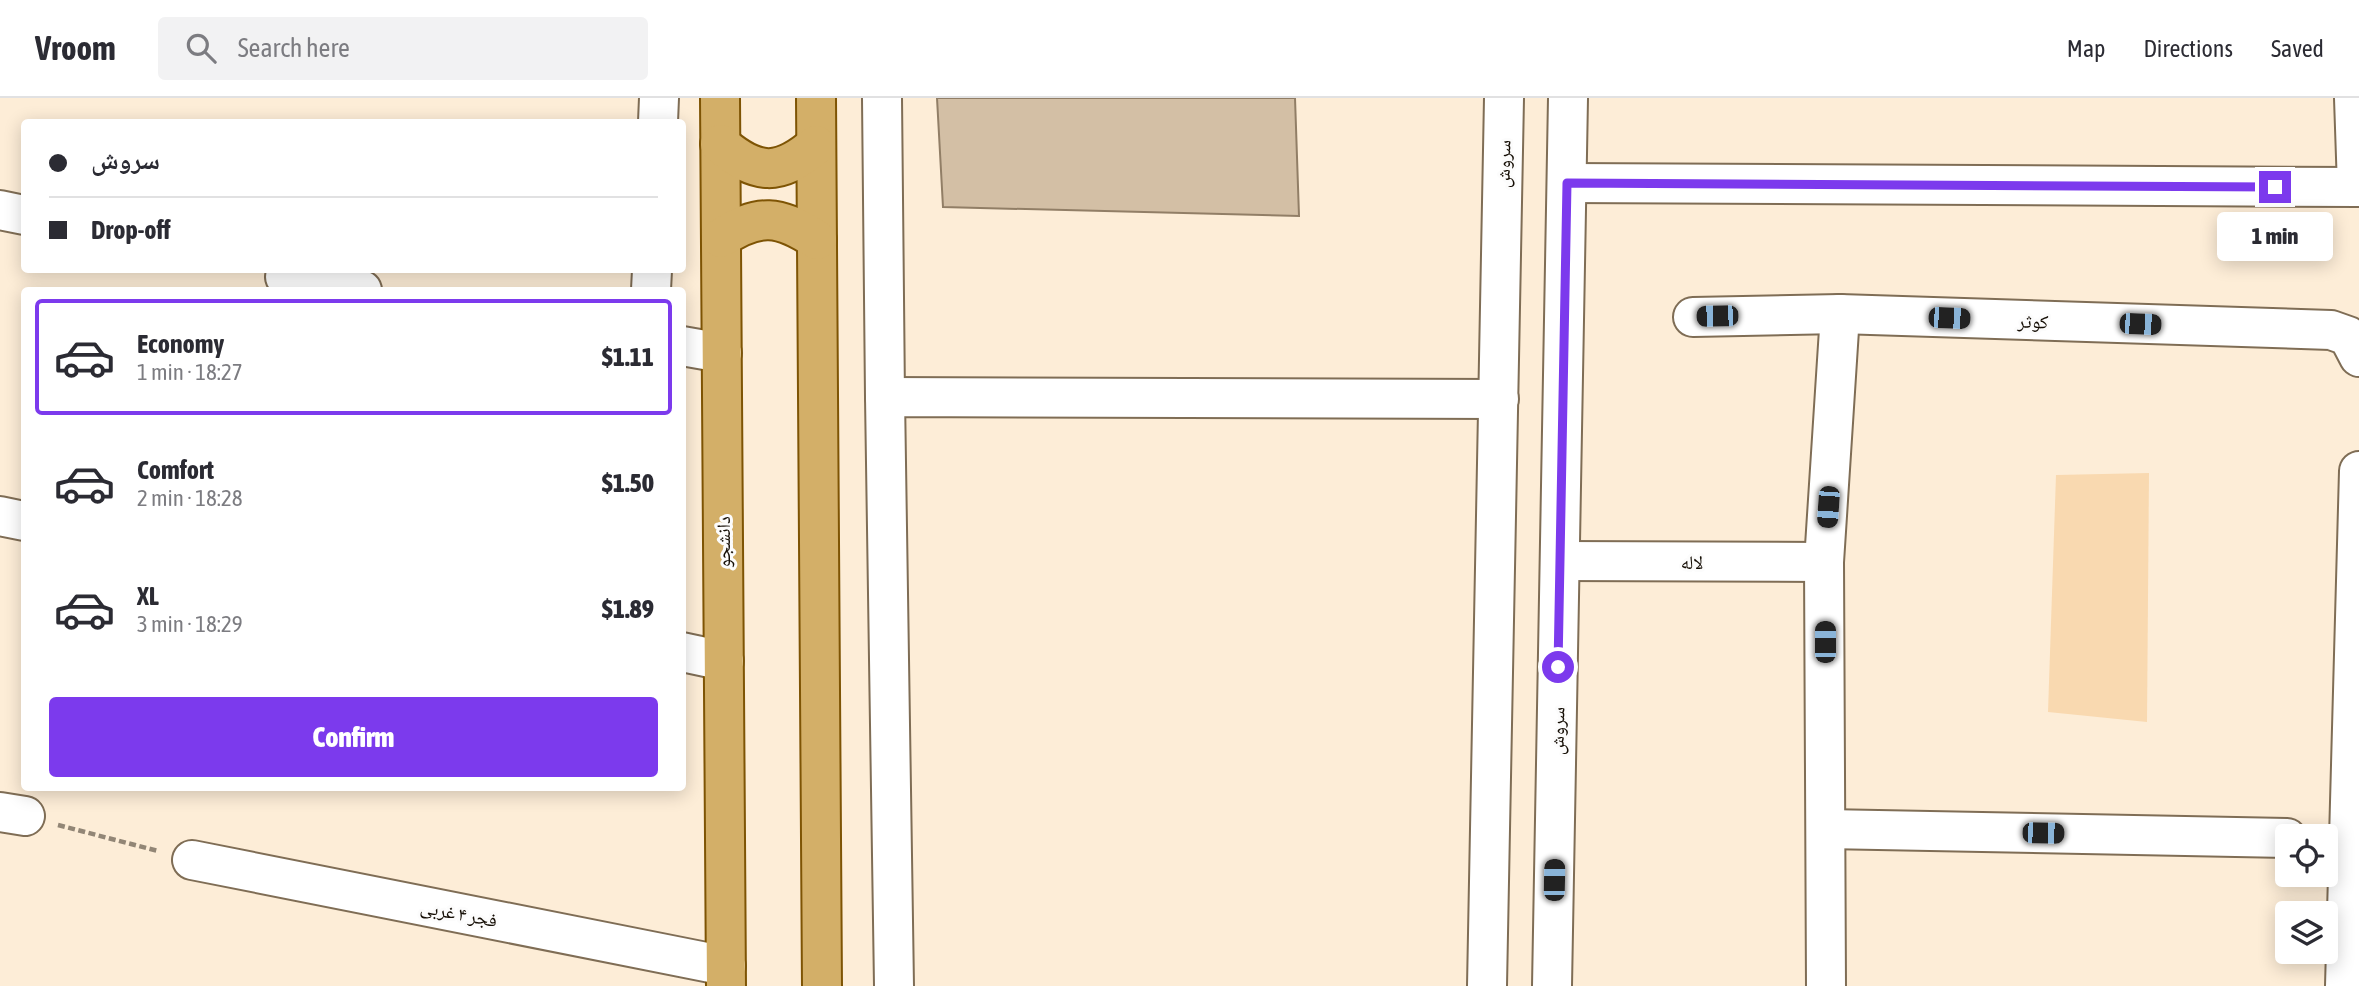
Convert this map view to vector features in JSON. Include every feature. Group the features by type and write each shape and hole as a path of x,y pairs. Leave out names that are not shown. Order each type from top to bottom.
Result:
{"main road":[{"name":"دانشجو","path":"720,98 726,976"},
{"path":"816,98 822,986"},
{"path":"720,144 741,163 768,169 795,163 817,145"},
{"path":"721,238 743,224 769,219 795,225 817,240"}],"street":[{"path":"658,119 659,98"},
{"path":"882,98 894,986"},
{"name":"سروش","path":"1488,986 1504,98"},
{"name":"سروش","path":"1552,986 1569,98"},
{"path":"1567,183 2358,187 2354,98"},
{"path":"0,210 21,214"},
{"path":"285,277 344,287"},
{"path":"1826,986 1824,562 1840,314"},
{"name":"کوثر","path":"1693,317 1840,314 2331,330 2348,336 2359,357"},
{"path":"686,347 722,353"},
{"path":"885,397 1499,399"},
{"path":"2338,824 2359,471"},
{"path":"0,516 21,520"},
{"name":"لاله","path":"1560,561 1824,562"},
{"path":"686,653 724,661"},
{"path":"1826,829 2275,838"},
{"path":"2338,850 2350,981"},
{"name":"فجر ۴ غربی","path":"192,860 726,976"}],"path":[{"path":"13,814 192,860"}],"shaded area":[{"path":"2149,473 2147,722 2048,712 2056,475"}],"building":[{"path":"937,98 1295,98 1299,216 943,207"}],"route":[{"path":"1558,667 1567,183 2275,187"}]}
